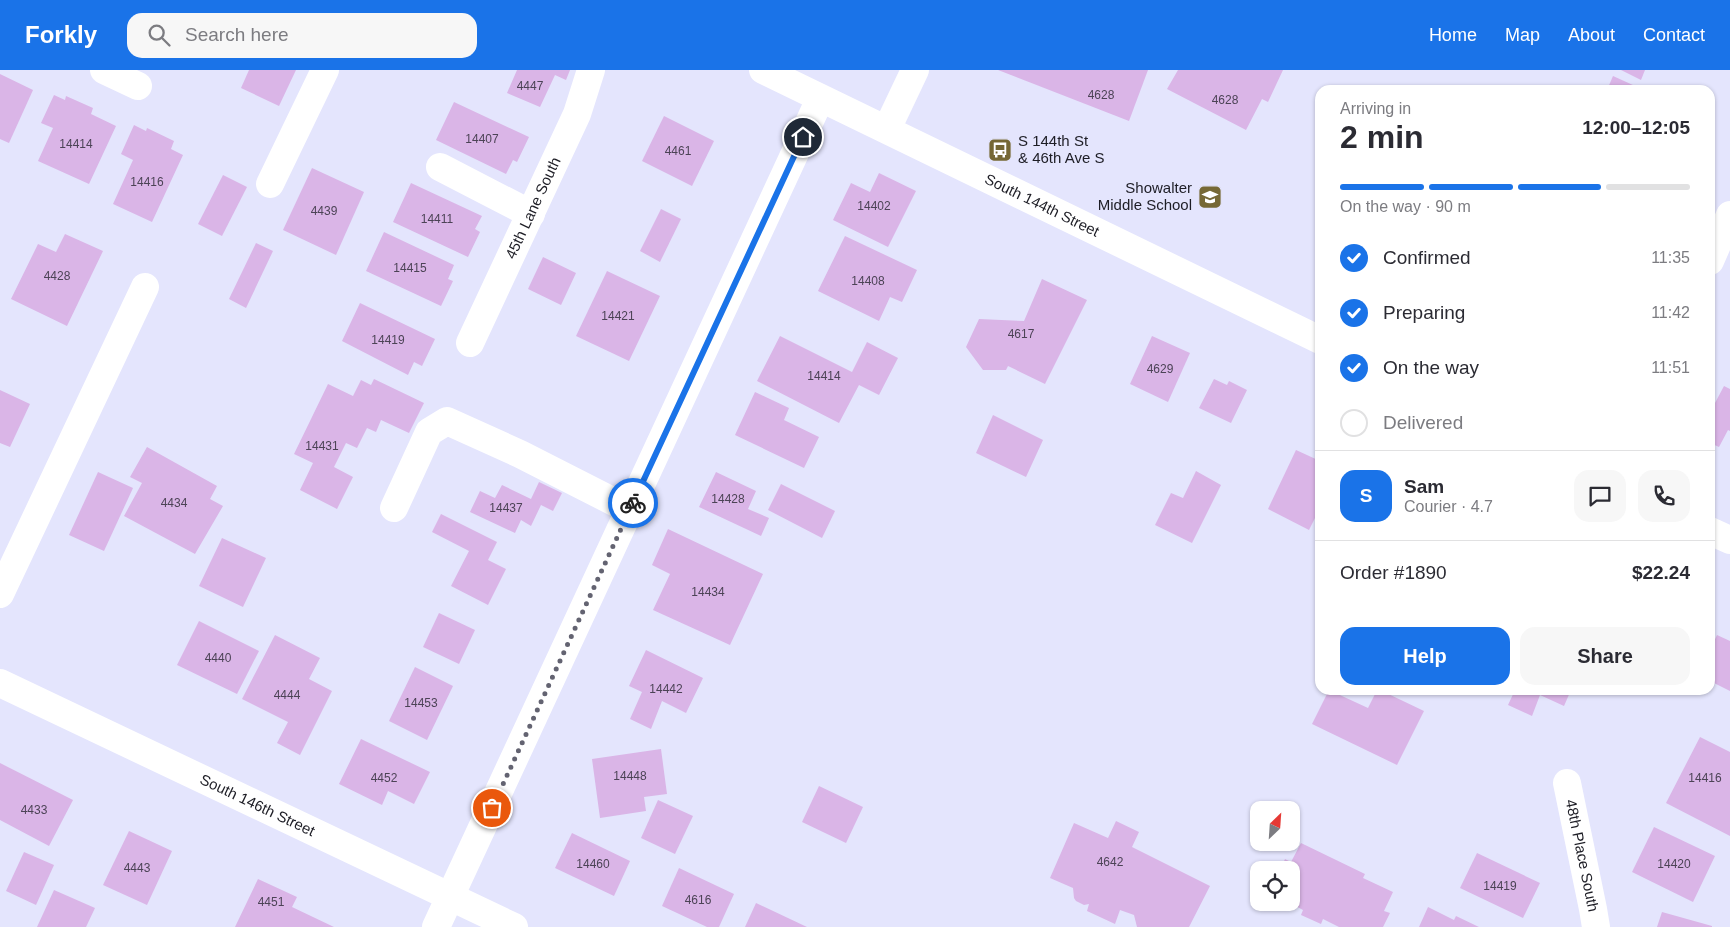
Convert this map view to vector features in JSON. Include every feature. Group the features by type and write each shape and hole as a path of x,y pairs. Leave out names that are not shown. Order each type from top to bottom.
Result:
{"street":[{"path":"104,70 138,86"},
{"path":"270,184 326,70"},
{"name":"45th Lane South","path":"470,343 577,114 591,70"},
{"name":"South 144th Street","path":"763,70 1315,338"},
{"path":"887,129 916,70"},
{"path":"436,927 820,99"},
{"path":"440,167 531,214"},
{"path":"1715,250 1730,215"},
{"path":"0,594 144,287"},
{"path":"394,508 429,432 447,421 520,454 630,510"},
{"path":"1715,533 1730,540"},
{"name":"South 146th Street","path":"0,683 514,927"},
{"name":"48th Place South","path":"1566,784 1596,927"}],"building":[{"path":"249,70 296,70 279,106 241,88"},
{"path":"517,70 570,70 566,80 555,75 540,107 507,93"},
{"path":"998,70 1148,70 1129,121"},
{"path":"1178,70 1283,70 1268,102 1262,99 1246,130 1167,89"},
{"path":"1621,70 1645,70 1641,80"},
{"path":"0,74 33,90 9,143 0,139"},
{"path":"1613,76 1633,85 1609,85"},
{"path":"54,95 65,100 66,96 93,108 91,114 116,126 89,184 38,161 53,128 41,123"},
{"path":"454,102 529,137 517,162 513,160 506,174 436,140"},
{"path":"664,116 714,141 692,186 642,161"},
{"path":"134,125 146,131 147,128 174,141 171,149 183,155 152,222 113,204 133,160 121,154"},
{"path":"312,168 364,192 336,255 283,230"},
{"path":"879,173 916,191 888,247 833,220 851,183 870,192"},
{"path":"223,175 247,187 222,236 198,224"},
{"path":"411,183 482,216 475,229 480,232 468,257 393,222"},
{"path":"661,209 681,219 660,262 640,251"},
{"path":"384,232 454,265 448,279 453,281 441,306 366,271"},
{"path":"65,234 103,251 67,326 11,299 38,244 56,252"},
{"path":"845,236 917,270 902,302 890,297 879,321 818,291"},
{"path":"256,243 273,251 246,308 229,299"},
{"path":"543,257 576,273 561,305 528,289"},
{"path":"607,271 660,296 629,361 576,336"},
{"path":"1042,279 1087,300 1045,384 1008,366 1006,370 983,370 966,347 979,319 1024,321"},
{"path":"360,303 435,339 422,366 414,362 408,375 342,341"},
{"path":"780,336 852,372 867,342 898,358 879,395 859,385 839,423 757,381"},
{"path":"1152,336 1190,353 1168,402 1130,384"},
{"path":"374,379 424,403 409,433 381,420 376,432 367,428 357,448 346,443 334,467 353,477 337,509 300,490 313,463 294,454 328,384 353,396 361,380 371,385"},
{"path":"1214,379 1227,385 1229,381 1247,390 1231,423 1199,408"},
{"path":"1724,386 1730,389 1730,431 1728,430 1719,447 1715,445 1715,403"},
{"path":"0,390 30,404 10,447 0,443"},
{"path":"755,392 789,408 784,420 819,437 804,468 735,435"},
{"path":"993,415 1043,440 1026,477 976,453"},
{"path":"147,447 217,486 210,499 223,506 195,554 124,516 142,483 130,477"},
{"path":"1296,450 1315,459 1315,518 1309,530 1268,509"},
{"path":"1196,471 1221,485 1192,543 1155,525 1171,493 1183,498"},
{"path":"98,472 133,488 104,551 69,535"},
{"path":"716,472 756,491 748,509 769,518 761,536 699,507"},
{"path":"539,482 562,493 553,511 541,505 531,526 521,520 515,533 470,512 480,491 495,498 502,485 531,499"},
{"path":"781,484 835,511 822,538 768,510"},
{"path":"441,514 497,542 488,560 506,569 488,605 451,586 469,551 432,532"},
{"path":"668,529 763,574 730,645 653,610 670,574 652,565"},
{"path":"222,538 266,558 243,607 199,586"},
{"path":"439,613 475,630 459,664 423,647"},
{"path":"199,621 259,651 237,694 177,665"},
{"path":"275,635 320,658 309,679 332,691 300,755 277,743 288,722 242,699"},
{"path":"1717,635 1730,641 1730,691 1715,684 1715,639"},
{"path":"646,650 703,678 686,713 662,701 651,729 630,719 642,692 629,686"},
{"path":"415,667 453,686 427,740 389,721"},
{"path":"1326,695 1340,695 1368,708 1374,695 1390,695 1424,711 1397,765 1312,724"},
{"path":"1513,695 1540,695 1532,716 1508,705"},
{"path":"1540,695 1569,695 1564,706"},
{"path":"1700,737 1730,752 1730,836 1666,803"},
{"path":"361,739 430,772 414,804 388,791 382,805 339,784"},
{"path":"661,749 667,794 644,797 646,811 600,818 592,759"},
{"path":"0,763 73,800 49,846 0,820"},
{"path":"819,786 863,807 846,843 802,822"},
{"path":"658,800 693,816 675,854 641,838"},
{"path":"1116,821 1139,832 1132,847 1210,886 1189,927 1137,927 1134,915 1120,910 1115,924 1087,911 1089,904 1084,905 1076,901 1073,888 1050,878 1074,823 1108,838"},
{"path":"1654,827 1715,856 1693,902 1632,872"},
{"path":"129,831 172,851 147,905 103,885"},
{"path":"572,833 630,861 614,896 555,868"},
{"path":"1301,843 1365,874 1363,878 1393,892 1384,911 1390,913 1383,927 1339,927 1323,919 1321,924 1301,915 1303,910 1300,908 1300,861 1292,861 1297,851 1300,851"},
{"path":"24,852 54,865 36,905 6,891"},
{"path":"1477,853 1540,883 1523,918 1460,888"},
{"path":"679,868 734,894 719,927 707,927 662,906"},
{"path":"258,879 297,897 292,907 334,927 235,927"},
{"path":"54,890 95,908 86,927 37,927"},
{"path":"756,903 807,927 745,927"},
{"path":"1428,907 1454,920 1456,916 1479,927 1419,927"},
{"path":"1662,912 1712,926 1712,927 1657,927"}],"way so far":[{"path":"492,808 633,503"}],"place":[{"name":"S 144th St & 46th Ave S","path":"1000,150"},
{"name":"Showalter Middle School","path":"1210,197"}],"route":[{"path":"633,503 803,137"}]}
